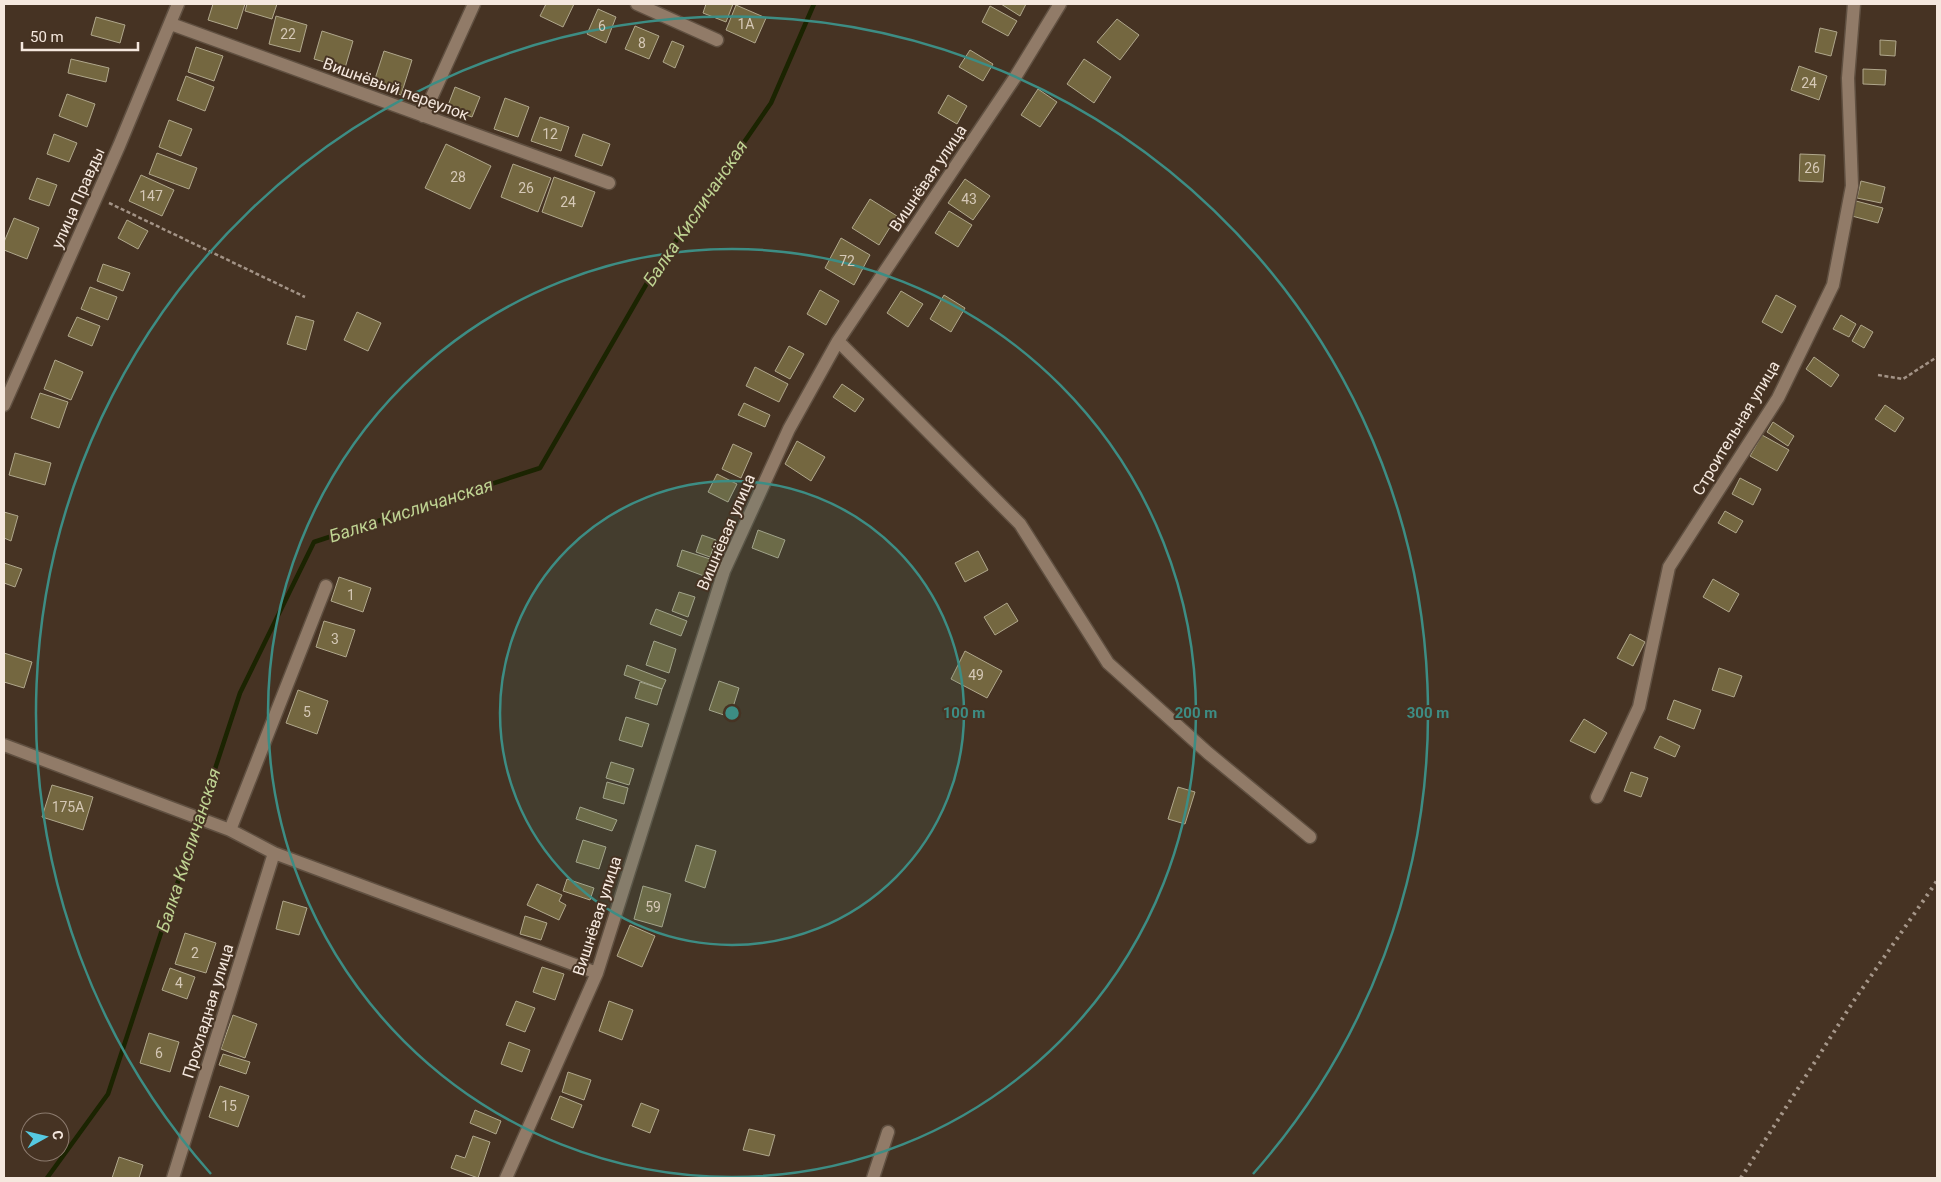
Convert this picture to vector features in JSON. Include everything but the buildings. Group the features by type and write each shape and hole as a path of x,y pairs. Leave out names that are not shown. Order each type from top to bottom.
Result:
{"street":[{"name":"улица Правды","path":"4,405 171,24 178,4"},
{"path":"424,116 474,4"},
{"path":"637,4 717,40"},
{"name":"Вишнёвая улица","path":"506,1178 597,973 724,571 789,429 838,341 1014,79 1060,4"},
{"name":"Строительная улица","path":"1597,798 1640,707 1669,567 1778,398 1833,285 1852,186 1848,78 1854,4"},
{"name":"Вишнёвый переулок","path":"171,24 609,184"},
{"path":"838,341 1020,524 1108,663 1208,753 1310,837"},
{"path":"230,830 326,586"},
{"path":"4,745 230,830 274,853 597,973"},
{"name":"Прохладная улица","path":"173,1178 274,853"},
{"path":"873,1178 888,1132"}],"path":[{"path":"96,196 306,297"},
{"path":"1878,374 1904,379 1937,356"}],"waterway":[{"name":"Балка Кисличанская","path":"47,1178 108,1094 240,693 314,542 540,468 647,283 771,103 814,4"}],"railway":[{"path":"1741,1178 1853,1002 1937,881"}]}
